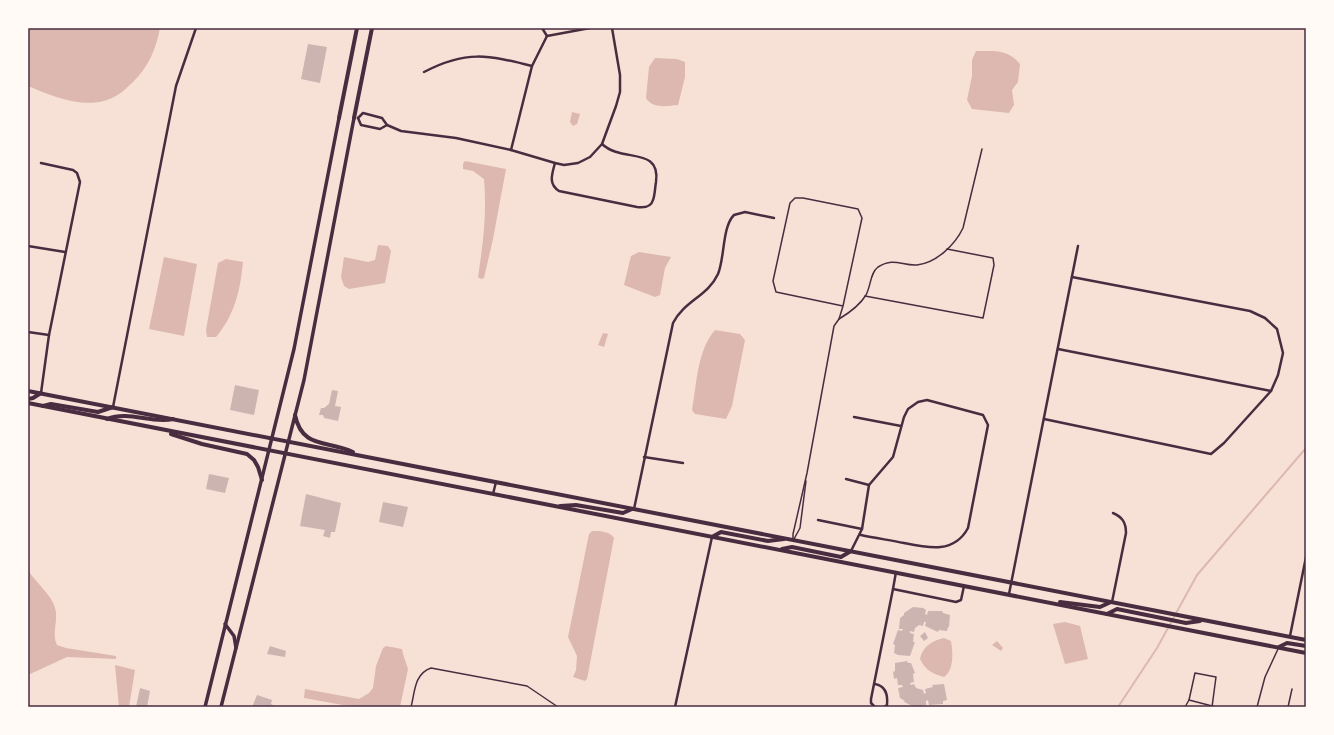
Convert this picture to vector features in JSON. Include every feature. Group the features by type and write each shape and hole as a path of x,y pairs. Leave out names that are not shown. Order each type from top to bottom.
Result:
{"main road":[{"path":"339,118 357,28"},
{"path":"356,118 372,28"},
{"path":"28,391 272,437 1306,640"},
{"path":"28,398 33,398 41,393"},
{"path":"28,403 1306,653"},
{"path":"41,406 51,404 98,412 113,407"},
{"path":"107,419 120,415 164,422 175,419"},
{"path":"295,415 297,424 308,438 344,448 360,455"},
{"path":"154,428 202,444 247,454 254,460 262,480"},
{"path":"556,506 576,504 623,513 634,509"},
{"path":"712,537 721,532 768,541 791,539"},
{"path":"777,549 792,547 841,557 851,551"},
{"path":"1030,598 1100,607 1112,602"},
{"path":"1107,614 1117,609 1182,622 1205,620"},
{"path":"1279,647 1287,643 1306,646"}],"street":[{"path":"113,407 175,93 196,28"},
{"path":"542,28 547,36"},
{"path":"547,36 590,28"},
{"path":"221,707 309,358 356,118 363,113 371,114 382,118 387,125 401,131 456,138 511,150 564,165 578,163 590,157 602,144 620,92 620,75 612,28"},
{"path":"511,150 532,66 547,36"},
{"path":"424,72 444,62 477,56 496,57 532,66"},
{"path":"205,707 297,335 339,118"},
{"path":"356,118 361,125 380,129 387,125"},
{"path":"555,163 551,177 552,184 559,192 643,208 650,205 653,200 657,170 654,163 647,159 611,151 602,144"},
{"path":"40,163 73,170 80,178 49,335 41,393"},
{"path":"634,509 669,335 676,317 679,312 710,287 718,275 723,260 729,223 734,215 745,212 774,218"},
{"path":"28,246 65,252"},
{"path":"1009,594 1078,246"},
{"path":"1044,419 1210,454 1224,443 1271,390 1278,375 1283,353 1277,329 1265,318 1250,311 1072,277"},
{"path":"28,332 49,335"},
{"path":"1058,349 1271,390"},
{"path":"851,551 861,535 869,485 893,456 901,426 908,409 914,404 924,400 973,412 985,418 988,429 968,528 965,534 953,544 937,548 861,535"},
{"path":"854,417 901,426"},
{"path":"644,457 683,464"},
{"path":"846,479 869,485"},
{"path":"493,494 496,482"},
{"path":"1112,513 1120,516 1126,524 1126,533 1112,602"},
{"path":"818,520 862,529"},
{"path":"675,707 712,537"},
{"path":"1290,637 1306,557"},
{"path":"875,707 871,703 871,699 896,572"},
{"path":"893,589 956,602 961,600 964,586"},
{"path":"225,624 234,636 236,649"},
{"path":"875,684 883,687 886,691 887,705 884,707"}],"lane":[{"path":"839,319 851,312 865,296 872,276 877,268 894,261 916,265 936,258 946,249 963,228 982,149"},
{"path":"791,539 800,528 807,473 834,326 839,319 843,306 862,218 858,208 803,198 795,198 790,203 773,281 776,292 843,306"},
{"path":"865,296 983,318 994,265 993,258 946,249"},
{"path":"791,539 807,473"},
{"path":"1257,707 1265,677 1279,647"},
{"path":"411,707 418,677 422,671 431,668 527,686 558,707"},
{"path":"1185,707 1189,700 1195,673 1216,677 1212,707"},
{"path":"1288,707 1292,689"},
{"path":"1189,700 1216,707"}],"shaded area":[{"path":"28,28 160,28 148,63 133,82 121,93 108,100 85,103 49,95 28,86"},
{"path":"976,51 995,51 1006,53 1020,64 1018,82 1012,90 1014,105 1009,113 972,109 967,100 972,76 972,60"},
{"path":"655,58 677,59 685,62 685,77 678,105 656,105 649,102 646,98 649,67"},
{"path":"572,112 580,114 577,124 573,126 570,122"},
{"path":"465,161 506,169 493,239 484,278 481,279 478,277 484,228 484,179 473,171 463,169 463,164"},
{"path":"378,245 388,246 391,251 385,283 349,289 344,286 341,277 344,257 368,262 375,260"},
{"path":"639,252 671,257 665,268 660,295 655,297 624,285 631,256"},
{"path":"164,257 197,264 184,336 149,329"},
{"path":"226,259 243,262 236,302 228,320 216,337 207,337 206,330 218,263"},
{"path":"715,330 740,334 745,340 732,406 726,419 695,414 692,410 701,357 709,338"},
{"path":"603,333 608,334 604,347 598,345"},
{"path":"592,531 601,531 610,534 614,538 587,679 585,681 573,677 576,670 577,656 568,637 589,534"},
{"path":"28,570 47,593 55,608 55,640 57,645 66,648 116,656 116,659 67,657 28,675"},
{"path":"1065,622 1080,626 1088,659 1065,664 1053,624"},
{"path":"944,638 951,641 952,655 950,670 944,677 930,671 924,666 920,659 923,651 929,645 936,640"},
{"path":"997,641 1003,648 1001,651 992,645"},
{"path":"386,646 402,649 408,669 400,707 354,707 304,698 305,689 359,699 369,693 373,688 376,666 383,648"},
{"path":"115,665 135,670 129,707 119,707"}],"building":[{"path":"308,44 327,47 320,83 301,79"},
{"path":"235,385 259,390 254,415 230,410"},
{"path":"332,390 338,391 335,406 341,407 338,421 324,418 323,415 319,415 321,408 324,408 329,404"},
{"path":"209,474 229,478 225,493 206,489"},
{"path":"306,494 341,503 335,532 331,532 330,538 323,536 325,530 300,526"},
{"path":"383,502 408,507 403,527 379,522"},
{"path":"913,607 923,608 926,610 925,614 927,615 928,611 942,611 943,613 950,615 949,627 947,631 939,630 938,632 925,626 926,622 924,622 923,626 919,625 915,628 914,632 910,631 910,633 914,634 913,642 915,642 910,656 898,655 894,653 895,645 893,644 898,630 902,631 903,629 899,629 900,618 904,615 904,613"},
{"path":"925,632 928,638 924,641 920,636"},
{"path":"270,646 286,651 285,657 267,654"},
{"path":"907,661 908,663 911,663 915,673 913,674 914,682 910,683 911,685 914,684 916,688 923,690 924,694 926,693 925,689 933,687 932,685 944,684 947,700 943,701 943,704 929,705 928,700 926,701 926,705 915,707 904,702 905,701 900,698 898,688 903,687 902,685 898,685 897,678 894,679 893,672 895,671 895,663"},
{"path":"140,688 150,691 147,707 136,707"},
{"path":"257,695 272,700 271,704 276,707 252,707"}],"waterway":[{"path":"1118,707 1157,648 1197,575 1306,448"}]}
